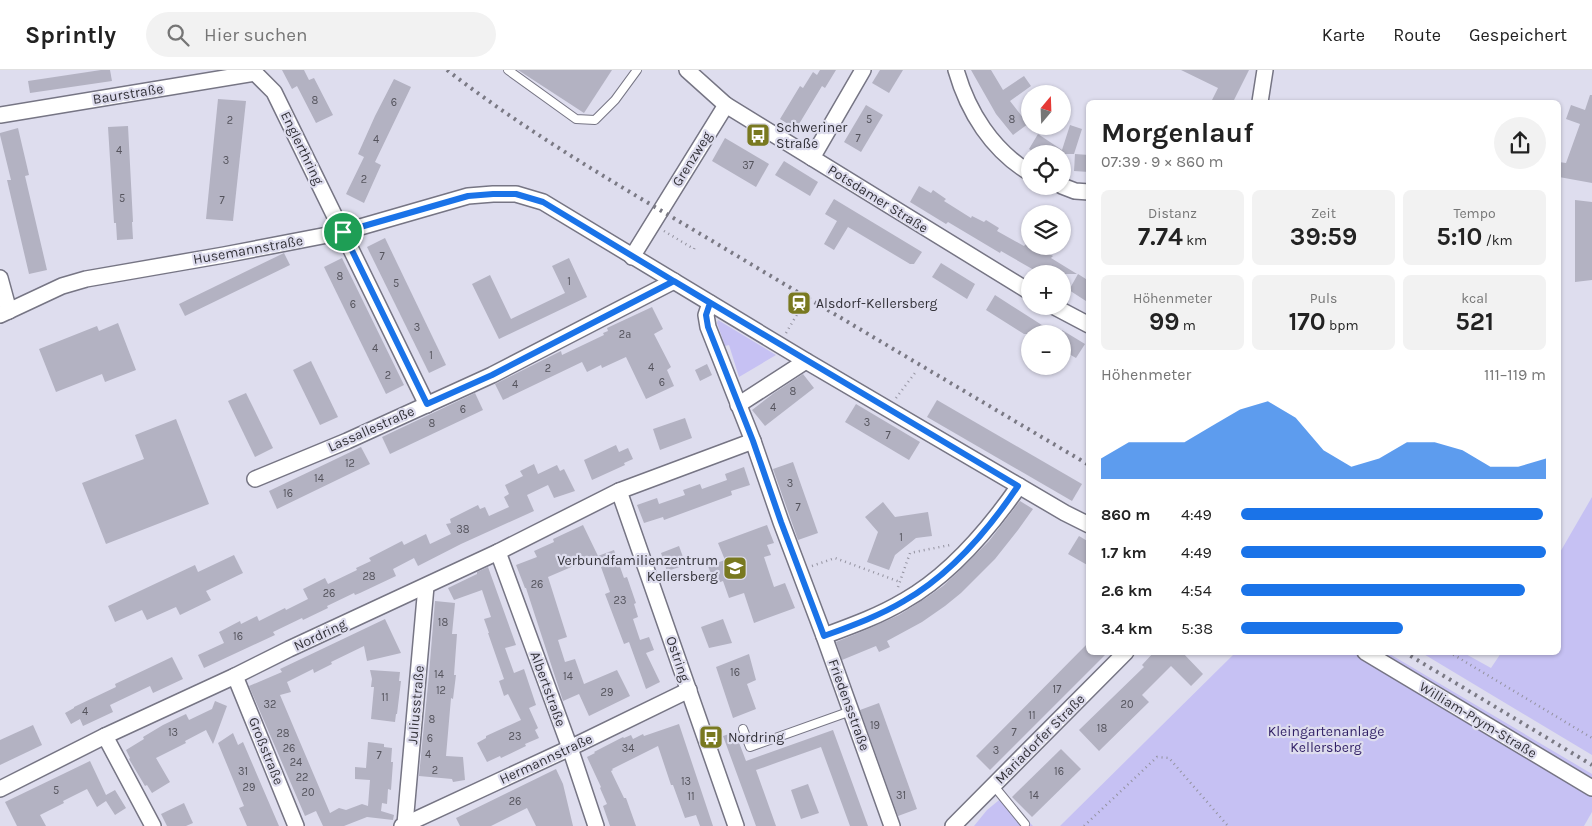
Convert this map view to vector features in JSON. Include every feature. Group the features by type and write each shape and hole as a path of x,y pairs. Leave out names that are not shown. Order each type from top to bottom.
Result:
{"street":[{"path":"687,70 726,106"},
{"path":"812,158 863,70"},
{"path":"956,70 960,84 973,111 989,138 1010,159 1021,167"},
{"path":"1260,100 1265,70"},
{"name":"Baurstraße","path":"0,115 253,72"},
{"name":"Englerthring","path":"253,72 274,92 427,404"},
{"name":"Potsdamer Straße","path":"726,106 1021,286"},
{"name":"Grenzweg","path":"632,257 726,106"},
{"path":"1071,189 1086,192"},
{"name":"Husemannstraße","path":"5,313 62,286 86,279 343,232 468,196 516,194 543,202 779,345 1018,486 1086,523"},
{"path":"0,278 5,313"},
{"name":"Lassallestraße","path":"255,479 492,375 674,281"},
{"name":"Friedensstraße","path":"710,303 706,315 708,327 753,441 892,826"},
{"path":"1070,315 1086,323"},
{"path":"738,405 806,360"},
{"name":"Nordring","path":"0,789 106,736 498,552 619,491 753,441"},
{"path":"824,636 866,620 905,601 940,576 999,514 1018,486"},
{"name":"Ostring","path":"619,491 736,826"},
{"name":"Albertstraße","path":"498,552 570,748 596,826"},
{"name":"Juliusstraße","path":"404,825 426,586"},
{"name":"Mariadorfer Straße","path":"953,826 1123,655"},
{"name":"William-Prym-Straße","path":"1370,655 1592,788"},
{"name":"Großstraße","path":"235,676 296,826"},
{"name":"Hermannstraße","path":"404,825 689,690"},
{"path":"106,736 153,826"}],"lane":[{"path":"508,70 576,119 594,120 615,100 637,70"},
{"path":"743,729 750,747 851,712"},
{"path":"994,786 1025,824"}],"path":[{"path":"652,224 694,249 695,246"},
{"path":"779,345 802,306"},
{"path":"889,409 915,373"},
{"path":"890,608 910,553 976,540"},
{"path":"799,570 835,558 900,582"},
{"path":"1454,655 1592,738"},
{"path":"1084,826 1157,757 1169,758 1228,826"}],"green space":[{"path":"718,320 776,355 739,377 729,345 725,346 717,323"},
{"path":"1592,497 1592,755 1425,655 1468,655 1491,668 1500,655 1561,655 1561,551"},
{"name":"Kleingartenanlage Kellersberg","path":"1233,655 1391,655 1592,774 1592,812 1584,826 1060,826"},
{"path":"1004,796 1033,826 974,826 987,810"}],"building":[{"path":"110,70 112,81 30,93 28,81"},
{"path":"282,70 304,70 309,80 314,78 333,115 316,123 297,86 292,89"},
{"path":"518,70 612,70 584,113"},
{"path":"820,70 836,70 825,88 822,86 796,129 780,119 800,86 803,88 813,72 817,75"},
{"path":"880,70 903,70 889,93 872,83"},
{"path":"971,70 991,70 1003,90 1024,76 1030,85 1021,85 1021,93 1010,101 1021,115 1021,129 1013,135 996,114"},
{"path":"1181,70 1249,70 1234,100 1212,100 1218,88"},
{"path":"394,79 411,87 375,162 381,165 364,203 346,194 364,157 358,154"},
{"path":"1590,95 1592,95 1592,183 1561,177 1561,162 1566,163 1580,124 1566,119 1571,105 1585,110"},
{"path":"218,99 246,101 233,221 206,219"},
{"path":"866,105 883,115 861,152 844,142"},
{"path":"1071,125 1082,129 1074,154 1071,154 1071,145 1064,145 1067,135 1071,135"},
{"path":"128,126 133,239 117,240 116,223 114,223 108,127"},
{"path":"18,128 29,175 25,176 47,270 29,274 7,180 11,180 0,135 0,133"},
{"path":"1037,135 1054,145 1031,145"},
{"path":"725,138 769,164 756,187 712,161"},
{"path":"1075,154 1086,155 1086,172 1074,171"},
{"path":"784,161 818,182 810,196 775,175"},
{"path":"919,186 931,193 933,190 946,199 944,201 971,218 972,216 984,222 986,220 999,228 997,231 1021,244 1021,255 1051,255 1053,256 1051,258 1062,265 1025,265 1001,251 1000,253 948,222 946,224 910,202"},
{"path":"834,199 922,252 914,264 910,264 848,227 834,250 824,244 837,221 825,214"},
{"path":"1575,200 1592,202 1592,280 1575,282"},
{"path":"385,238 446,365 429,373 367,247"},
{"path":"284,253 290,265 185,316 179,304"},
{"path":"342,258 404,385 386,394 324,267"},
{"path":"569,258 587,297 499,339 472,284 490,275 511,319 565,293 552,266"},
{"path":"941,263 975,284 967,299 932,277"},
{"path":"1078,274 1086,279 1086,301 1071,291 1071,286"},
{"path":"995,295 1021,312 1021,315 1026,315 1042,325 1021,325 1021,332 986,310"},
{"path":"652,307 663,329 654,334 671,367 667,370 674,386 646,399 626,357 602,368 601,365 587,372 582,362 503,400 495,384 561,351 562,355 604,335 603,333 608,331 607,328"},
{"path":"118,323 136,370 105,382 102,374 56,392 39,349 97,326 99,331"},
{"path":"1071,335 1085,344 1076,358 1071,355"},
{"path":"311,361 338,417 320,425 293,370"},
{"path":"707,364 712,375 700,381 695,370"},
{"path":"803,374 814,388 765,426 752,410"},
{"path":"246,393 273,448 255,457 228,401"},
{"path":"475,393 483,410 390,454 382,437"},
{"path":"937,400 1082,484 1072,501 927,417"},
{"path":"856,404 920,442 909,460 845,422"},
{"path":"685,418 692,438 660,450 653,429"},
{"path":"176,419 209,504 106,544 82,483 144,459 135,435"},
{"path":"616,445 619,452 628,448 633,459 624,463 625,465 592,480 584,460"},
{"path":"361,447 370,464 277,509 269,491"},
{"path":"793,462 818,533 798,540 773,469"},
{"path":"534,464 538,474 557,465 560,471 564,469 575,491 554,498 548,485 527,495 534,511 418,566 414,558 393,569 396,576 360,593 355,595 354,593 327,606 328,608 273,632 275,635 204,668 198,655 224,643 219,632 240,621 241,624 257,616 259,621 285,608 286,610 308,599 303,589 325,578 328,584 357,570 356,568 371,561 369,558 402,541 404,545 426,534 430,544 451,534 446,524 451,523 450,519 478,505 480,509 485,507 489,516 509,507 504,497 509,494 505,485 523,476 520,471"},
{"path":"744,467 750,485 731,491 732,495 664,520 663,517 644,523 637,505 657,498 659,504 685,495 683,490 700,484 702,489 727,480 725,474"},
{"path":"1020,501 1033,509 995,559 961,593 922,622 887,641 890,647 879,652 876,646 842,660 836,642 899,615 943,586 989,541"},
{"path":"883,502 895,517 928,512 932,536 916,538 895,555 889,570 867,562 878,532 865,517"},
{"path":"583,525 598,556 614,550 624,578 627,577 636,603 634,604 638,617 633,619 640,640 649,637 654,650 646,653 660,682 646,689 629,642 624,644 605,594 610,592 597,556 548,577 567,637 558,640 565,662 575,659 584,684 617,670 630,696 589,716 579,694 563,701 526,588 516,565 537,557 534,551 554,542 553,539"},
{"path":"767,525 774,543 767,545 771,555 764,557 774,587 785,583 795,608 754,623 744,593 729,598 723,581 715,584 708,566 725,560 718,543"},
{"path":"1079,536 1086,540 1086,564 1068,554"},
{"path":"679,546 686,565 667,571 661,553"},
{"path":"234,555 243,573 206,591 211,600 180,615 176,607 147,620 142,610 115,622 108,606 195,565 198,572"},
{"path":"488,567 516,645 505,648 514,673 524,669 536,705 529,708 538,728 535,730 539,738 501,758 500,756 487,762 477,743 486,738 486,736 521,720 508,694 504,696 499,681 504,679 484,619 491,617 482,590 454,600 448,588"},
{"path":"435,601 455,603 452,634 457,634 454,675 456,675 453,699 451,698 446,756 463,757 465,780 453,782 452,779 419,776"},
{"path":"385,619 401,653 367,661 364,646 331,662 332,664 314,673 313,669 287,682 291,692 280,695 330,813 339,808 346,810 362,804 368,806 370,780 355,779 355,767 366,768 368,742 384,744 384,747 392,748 391,790 388,789 387,804 382,803 381,811 394,815 393,820 367,817 344,826 323,826 316,811 305,816 249,686 282,672 280,669"},
{"path":"723,619 732,643 709,648 701,627"},
{"path":"1086,645 1086,655 1105,655 990,770 976,756"},
{"path":"749,654 756,680 747,684 756,709 733,718 716,667"},
{"path":"1151,655 1185,655 1203,674 1191,686 1171,666 1142,695 1149,702 1099,751 1079,730 1144,667 1142,665"},
{"path":"172,657 183,679 153,693 150,686 110,705 113,712 83,726 80,719 71,724 65,713 74,707 116,687 115,684"},
{"path":"370,670 400,672 399,681 401,681 395,722 371,719 374,687 371,687"},
{"path":"215,701 227,706 213,744 206,730 185,741 186,743 156,758 170,782 152,793 147,785 145,786 129,759 126,750 163,725 186,714 189,720 212,709"},
{"path":"879,703 917,809 898,816 860,710"},
{"path":"679,724 713,826 700,826 696,815 685,818 673,785 671,785 658,746 612,769 611,771 624,798 626,798 636,826 610,826 603,806 607,804 587,757 623,737 631,735 633,739 643,734 644,736"},
{"path":"33,725 42,745 0,765 0,740"},
{"path":"833,730 868,826 850,826 821,747 756,770 776,826 756,826 723,736 735,732 746,761"},
{"path":"233,733 238,745 243,742 279,826 247,826 239,808 244,806 218,743"},
{"path":"1061,749 1081,769 1032,817 1012,797"},
{"path":"90,761 106,795 115,790 126,808 115,815 106,801 97,807 87,789 40,815 46,826 17,826 5,802"},
{"path":"556,769 563,784 573,826 536,826 527,808 491,826 460,826 456,818"},
{"path":"808,784 819,813 801,819 791,790"},
{"path":"184,803 193,823 186,826 167,826 161,814"}],"railway":[{"path":"447,70 511,117 612,181 1086,463"},
{"path":"1409,655 1592,765"}],"place":[{"name":"Schweriner Straße","path":"758,135"},
{"name":"Alsdorf-Kellersberg","path":"799,303"},
{"name":"Verbundfamilienzentrum Kellersberg","path":"735,568"},
{"name":"Nordring","path":"711,737"}],"route":[{"path":"343,232 427,404 492,375 674,281 1018,486 999,514 940,576 905,601 866,620 824,636 753,441 708,327 706,315 710,303 674,281 632,257 543,202 516,194 468,196 343,232"}]}
